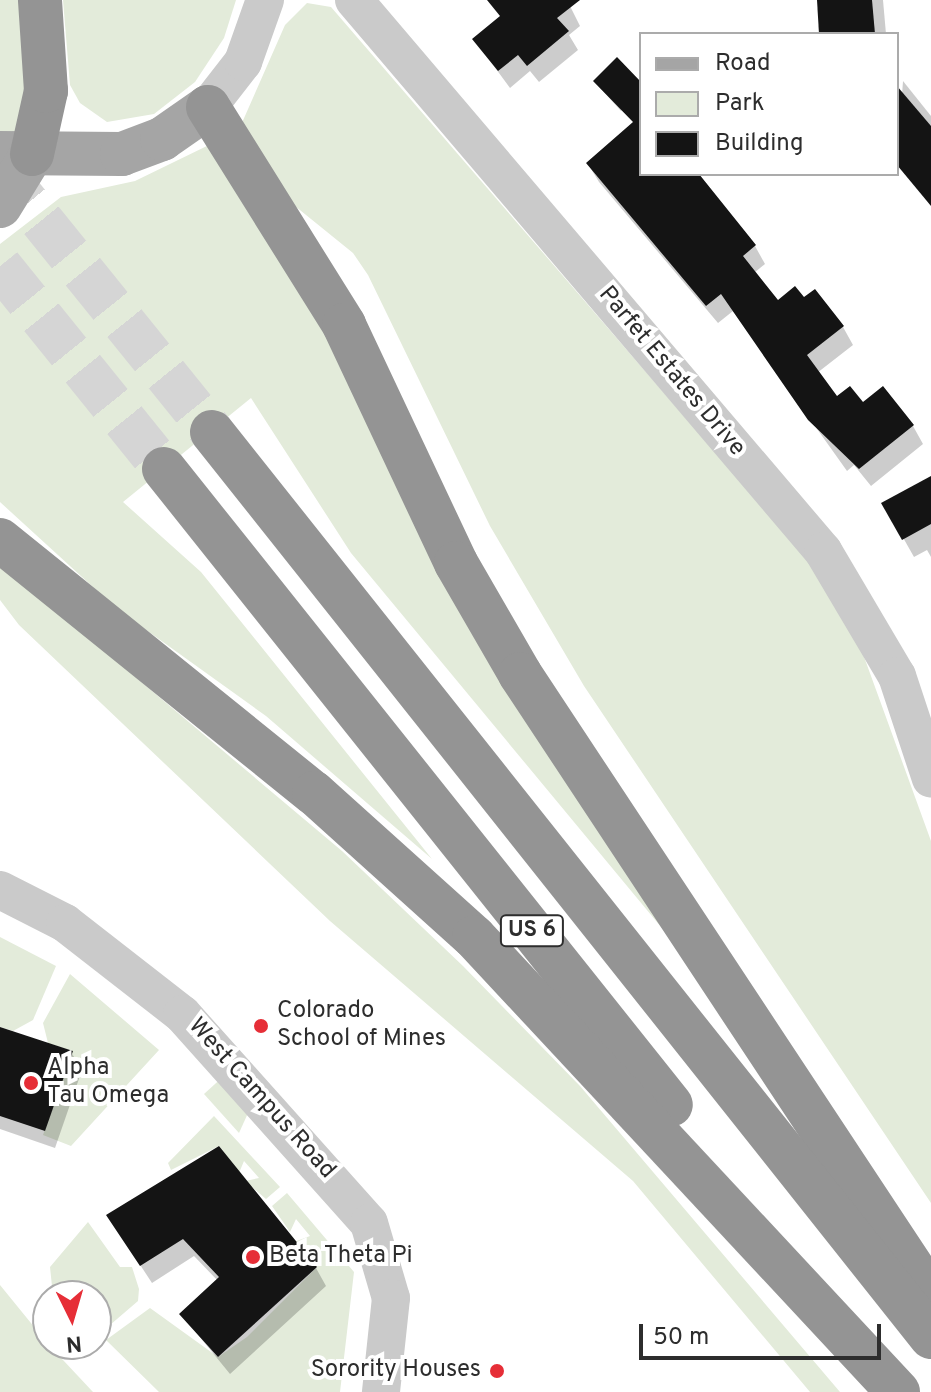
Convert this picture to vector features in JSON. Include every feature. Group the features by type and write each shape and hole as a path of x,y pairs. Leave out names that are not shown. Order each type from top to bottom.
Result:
{"highway":[{"path":"16,154 46,91 40,0"},
{"path":"208,107 344,325 456,563 520,674 931,1296"},
{"name":"US 6","path":"212,432 931,1337"},
{"name":"US 6","path":"164,469 900,1392"},
{"path":"0,540 314,793 474,937 900,1392"}],"main road":[{"path":"0,206 16,154 132,151 208,107"}],"street":[{"path":"208,107 243,62 265,0"},
{"name":"Parfet Estates Drive","path":"354,0 823,551 897,676 931,779"},
{"name":"West Campus Road","path":"0,890 65,923 182,1014 369,1223 391,1298 381,1392"}],"green space":[{"path":"0,0 28,0 32,29 22,130 0,137"},
{"path":"63,0 236,0 224,38 195,82 154,114 107,122 80,103 70,85"},
{"path":"307,3 331,7 821,575 855,632 931,841 931,1203 584,686 490,526 368,275 353,253 290,202 241,125 285,25"},
{"path":"211,144 269,229 695,968 351,553 251,398 123,502 201,572 432,859 266,716 117,609 0,502 0,244 61,197 135,181"},
{"path":"0,563 342,851 463,966 580,1086 840,1392 810,1392 633,1181 330,921 19,625 0,600"},
{"path":"0,937 56,966 33,1020 13,1031 0,1027"},
{"path":"70,974 159,1050 71,1146 43,1135 72,1051 48,1043 43,1023"},
{"path":"226,1074 253,1102 239,1133 204,1094"},
{"path":"214,1116 280,1187 266,1199 245,1181 259,1178 244,1161 239,1173 219,1146 171,1170 168,1163"},
{"path":"287,1193 354,1272 340,1392 159,1392 112,1346 112,1336 150,1308 218,1357 247,1337 317,1267 294,1242 310,1236 296,1219 290,1232 272,1206"},
{"path":"88,1222 120,1267 132,1267 139,1289 138,1301 112,1323 112,1280 51,1280 50,1267"},
{"path":"0,1285 32,1324 32,1360 63,1360 93,1392 0,1392"}],"building":[{"path":"487,0 580,0 557,18 569,31 527,66 518,55 498,71 472,39 500,16"},
{"path":"817,0 872,0 875,32 819,32"},
{"path":"617,57 639,80 639,176 701,176 756,245 743,256 778,300 795,286 804,297 815,289 844,326 807,355 837,396 850,386 863,402 883,386 914,425 859,469 808,420 721,294 706,306 586,163 633,122 593,81"},
{"path":"899,88 931,126 931,206 899,167"},
{"path":"931,476 931,524 902,540 881,503"},
{"name":"Alpha Tau Omega","path":"0,1027 73,1051 45,1131 0,1116"},
{"name":"Beta Theta Pi","path":"219,1146 317,1267 218,1357 179,1314 219,1277 183,1239 140,1266 106,1215"}],"tunnel":[{"path":"0,169 212,432"},
{"path":"0,266 164,469"}],"place":[{"name":"Colorado School of Mines","path":"261,1026"},
{"name":"Alpha Tau Omega","path":"31,1083"},
{"name":"Beta Theta Pi","path":"253,1257"},
{"name":"Sorority Houses","path":"497,1371"}]}
